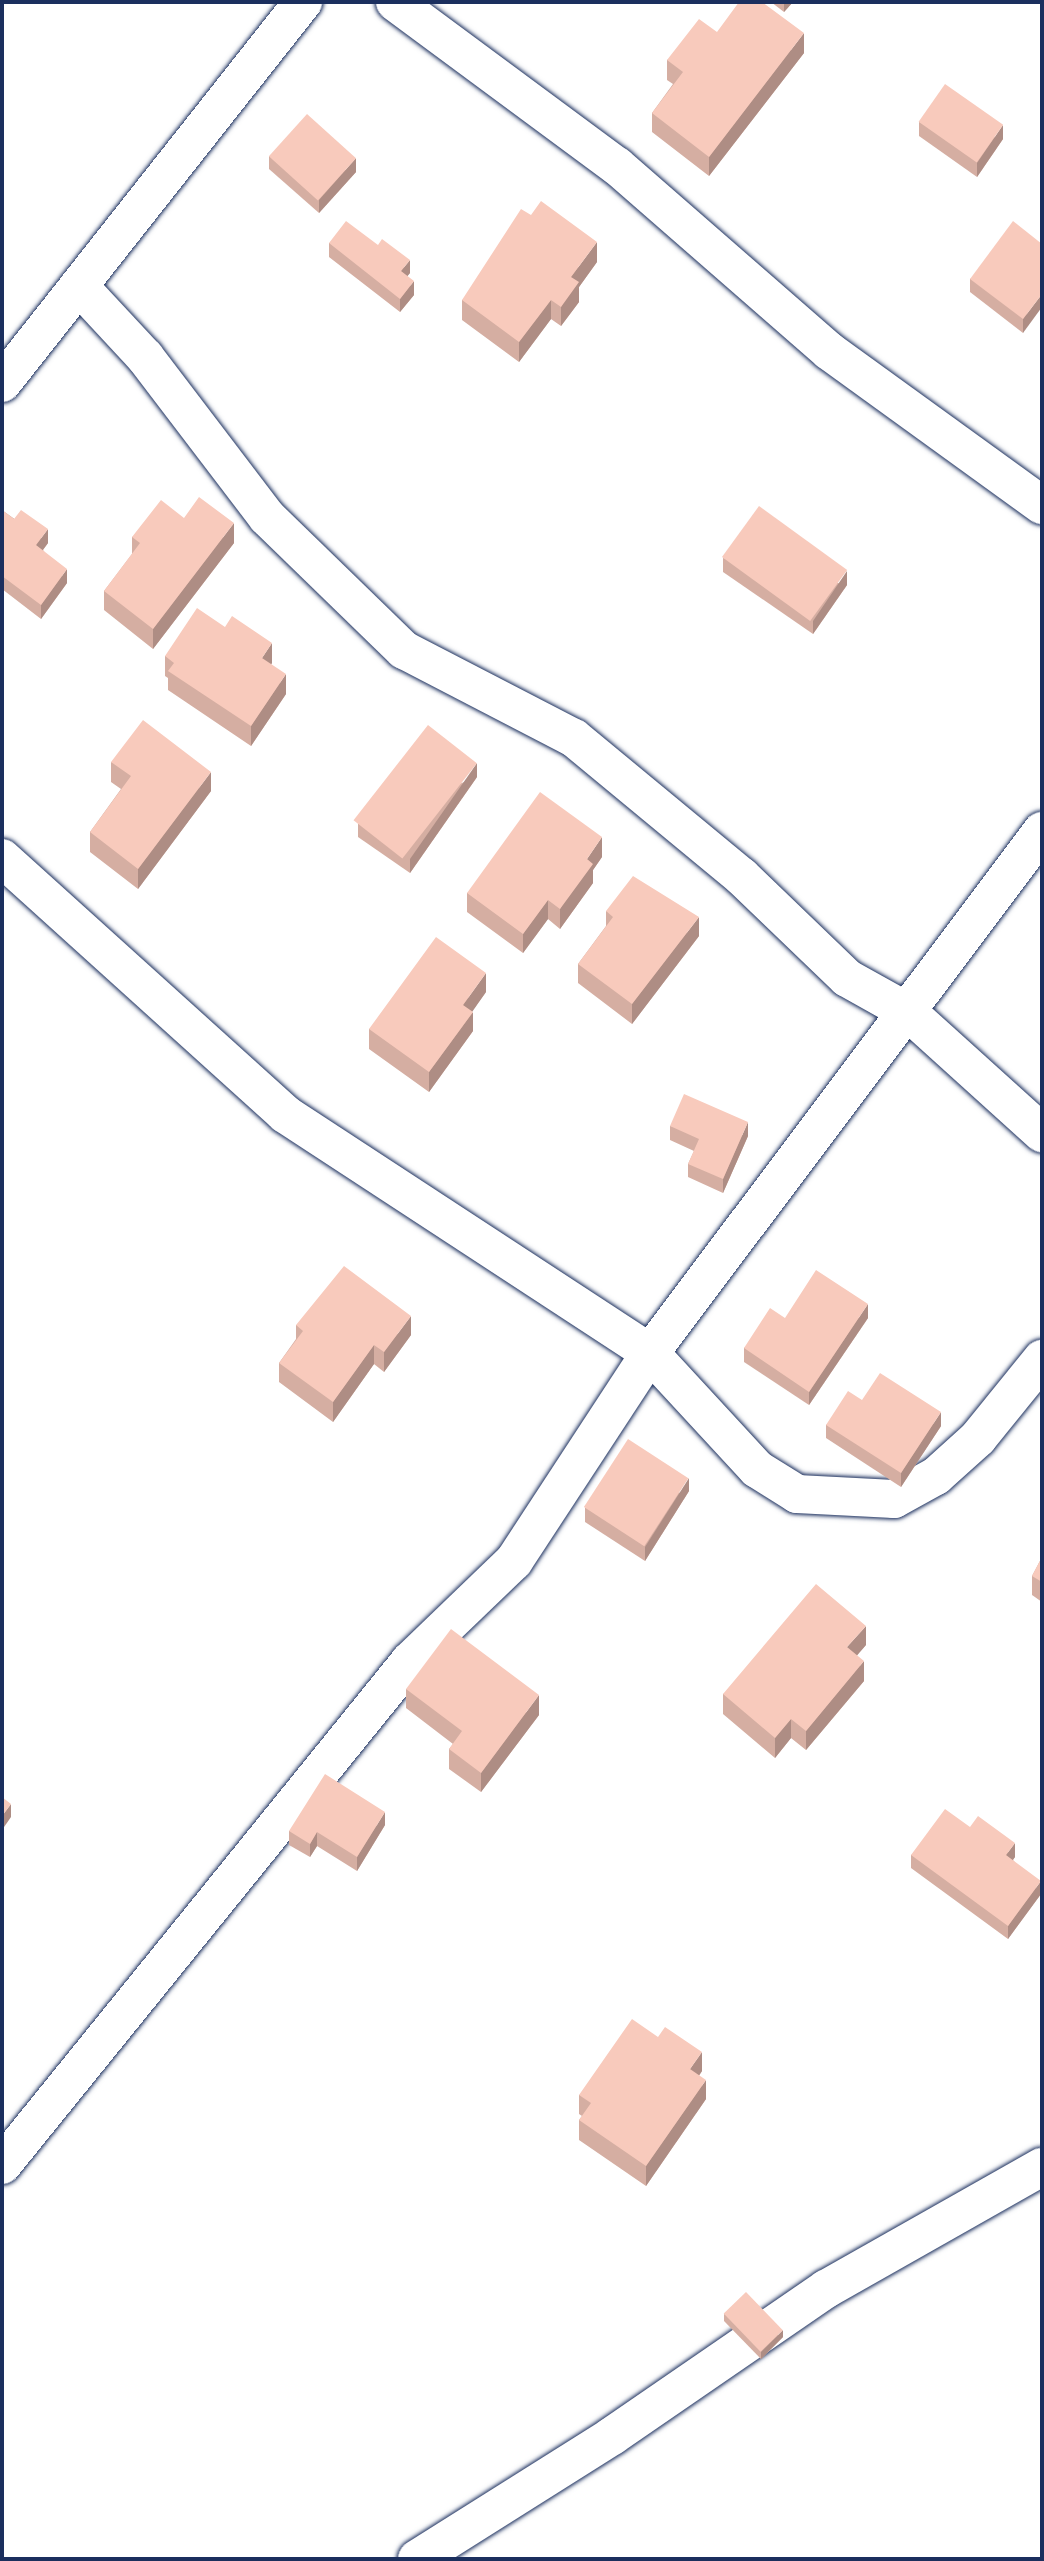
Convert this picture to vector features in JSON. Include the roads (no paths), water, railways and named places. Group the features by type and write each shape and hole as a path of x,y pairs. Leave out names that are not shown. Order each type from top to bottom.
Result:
{"street":[{"path":"7,367 79,286 303,2"},
{"path":"395,2 617,166 829,351 1042,505"},
{"path":"79,286 145,357 267,517 404,650 574,738 741,876 847,978 908,1012 1042,1133"},
{"path":"2,2165 410,1661 514,1561 650,1353 1042,831"},
{"path":"2,858 285,1114 650,1353 757,1469 797,1494 846,1500 894,1499 936,1476 978,1438 1042,1359"},
{"path":"417,2559 612,2437 826,2289 1042,2167"}]}
